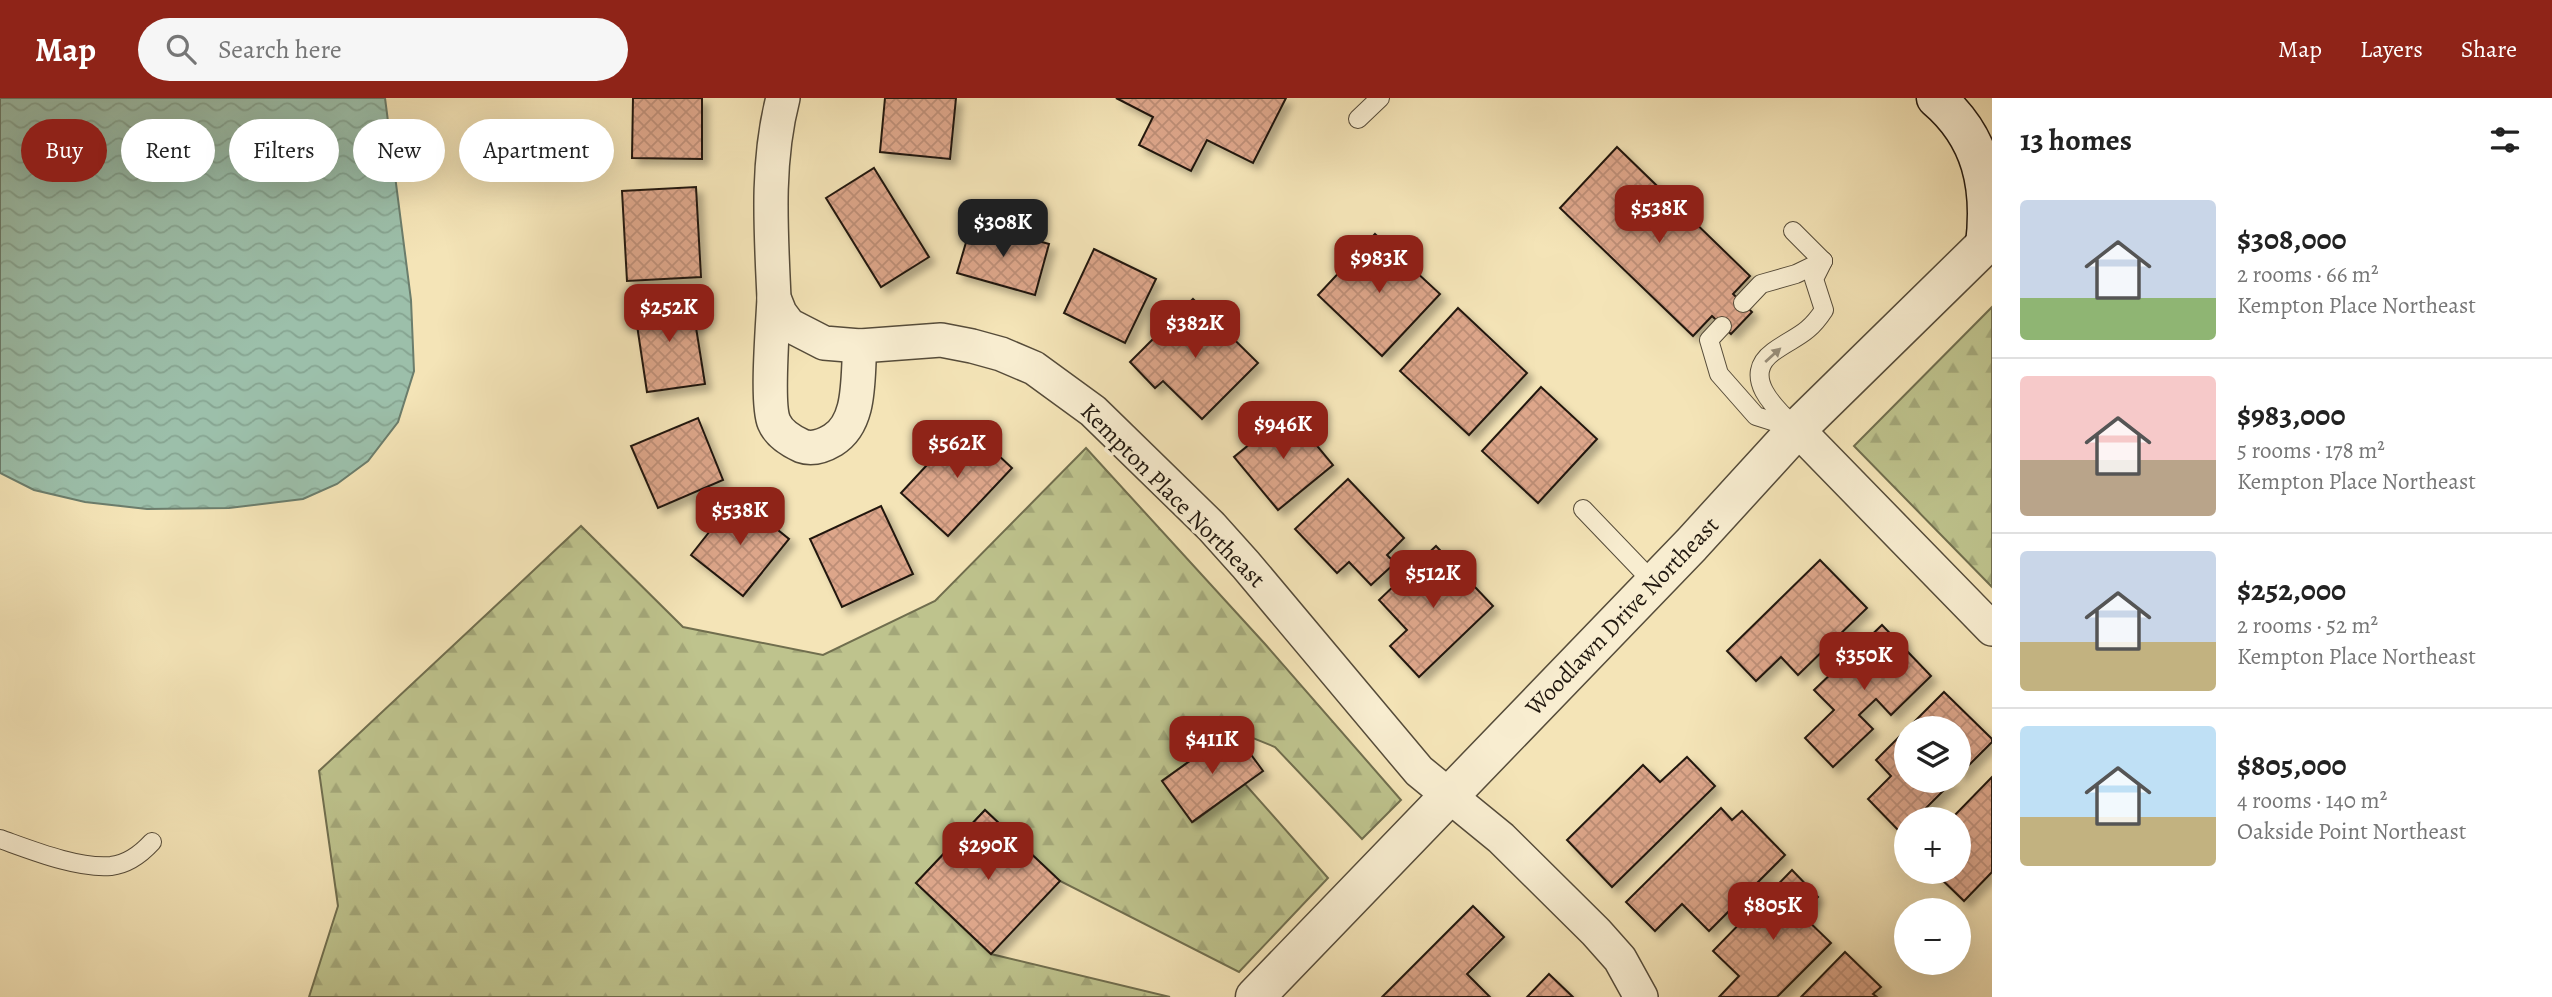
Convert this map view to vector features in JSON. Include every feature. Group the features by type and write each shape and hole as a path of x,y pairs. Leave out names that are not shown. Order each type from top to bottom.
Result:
{"street":[{"path":"783,98 770,193 774,298 771,403 774,423 788,440 807,447 823,447 843,434 851,421 855,401 860,346"},
{"path":"1937,98 1961,124 1984,167 1990,218 1988,241"},
{"name":"Woodlawn Drive Northeast","path":"1255,997 1654,583 1797,429 1988,241"},
{"name":"Kempton Place Northeast","path":"774,298 789,325 824,343 860,346 941,341 972,346 1001,354 1034,368 1093,411 1211,526 1419,771 1501,838 1596,932 1620,959 1641,997"},
{"path":"1797,429 1992,629"}],"lane":[{"path":"1353,98 1370,108"},
{"path":"1793,232 1823,261"},
{"path":"1743,303 1761,284 1796,274 1823,261"},
{"path":"1797,429 1771,403 1761,385 1759,370 1770,354 1814,326 1824,310 1814,279 1823,261"},
{"path":"1722,326 1709,340 1719,374 1756,416 1797,429"},
{"path":"1583,509 1654,583"},
{"path":"0,839 85,865 112,866 138,856 152,842"}],"green space":[{"path":"1992,307 1992,587 1854,446"},
{"path":"1086,448 1265,644 1401,800 1362,839 1275,747 1233,730 1163,780 1193,822 1245,784 1328,878 1239,972 1060,881 985,810 916,883 991,954 1170,997 309,997 338,906 319,771 581,526 683,627 823,655 935,601"}],"water":[{"path":"0,98 385,98 388,119 353,119 353,182 396,182 411,300 414,371 398,422 368,461 337,484 303,499 229,508 147,509 85,502 34,490 0,473"}],"building":[{"path":"633,98 702,98 702,159 632,158"},
{"path":"885,98 956,98 950,159 880,152"},
{"path":"1116,98 1286,98 1253,163 1207,140 1191,171 1139,145 1153,117"},
{"path":"1617,147 1750,276 1733,294 1752,312 1731,334 1712,316 1693,336 1560,208"},
{"path":"874,168 929,257 881,287 826,198"},
{"path":"696,187 701,277 627,281 622,191"},
{"path":"972,222 1049,244 1035,295 957,273"},
{"path":"1375,234 1440,294 1382,356 1318,295"},
{"path":"1094,249 1156,279 1125,343 1064,313"},
{"path":"691,296 705,384 647,392 634,305"},
{"path":"1193,299 1258,363 1202,419 1163,381 1155,388 1130,362"},
{"path":"1458,308 1527,373 1469,435 1400,371"},
{"path":"1541,387 1597,439 1538,503 1482,451"},
{"path":"1289,412 1333,465 1278,510 1234,457"},
{"path":"698,418 723,480 658,508 631,446"},
{"path":"965,424 1012,468 948,536 901,493"},
{"path":"1348,479 1404,538 1387,555 1395,563 1371,585 1349,562 1337,573 1295,529"},
{"path":"737,497 789,539 743,596 691,555"},
{"path":"881,506 913,574 842,607 810,539"},
{"path":"1436,546 1493,606 1419,677 1390,646 1407,630 1379,600"},
{"path":"1820,560 1867,608 1798,675 1781,657 1756,681 1727,651"},
{"path":"1882,625 1931,676 1891,715 1876,699 1859,715 1873,729 1833,767 1805,738 1834,710 1814,690"},
{"path":"1944,692 1969,716 1920,716"},
{"path":"1971,718 1992,739 1971,763"},
{"path":"1233,730 1263,771 1192,822 1162,781"},
{"path":"1894,742 1894,793 1941,793 1927,807 1894,807 1894,826 1868,799 1891,776 1876,760"},
{"path":"1687,757 1715,786 1612,887 1567,840 1643,765 1660,782"},
{"path":"1992,777 1992,872 1967,898 1961,898 1946,884 1971,884 1971,807 1963,807"},
{"path":"1721,808 1732,820 1742,811 1785,855 1709,931 1682,904 1655,931 1626,902"},
{"path":"985,810 1060,881 991,954 916,883"},
{"path":"1792,870 1818,897 1801,914 1831,943 1777,997 1719,997 1739,976 1713,951"},
{"path":"1473,906 1504,937 1467,974 1490,997 1382,997"},
{"path":"1845,952 1881,987 1873,994 1877,997 1801,997"},
{"path":"1549,974 1573,997 1527,997"}]}
